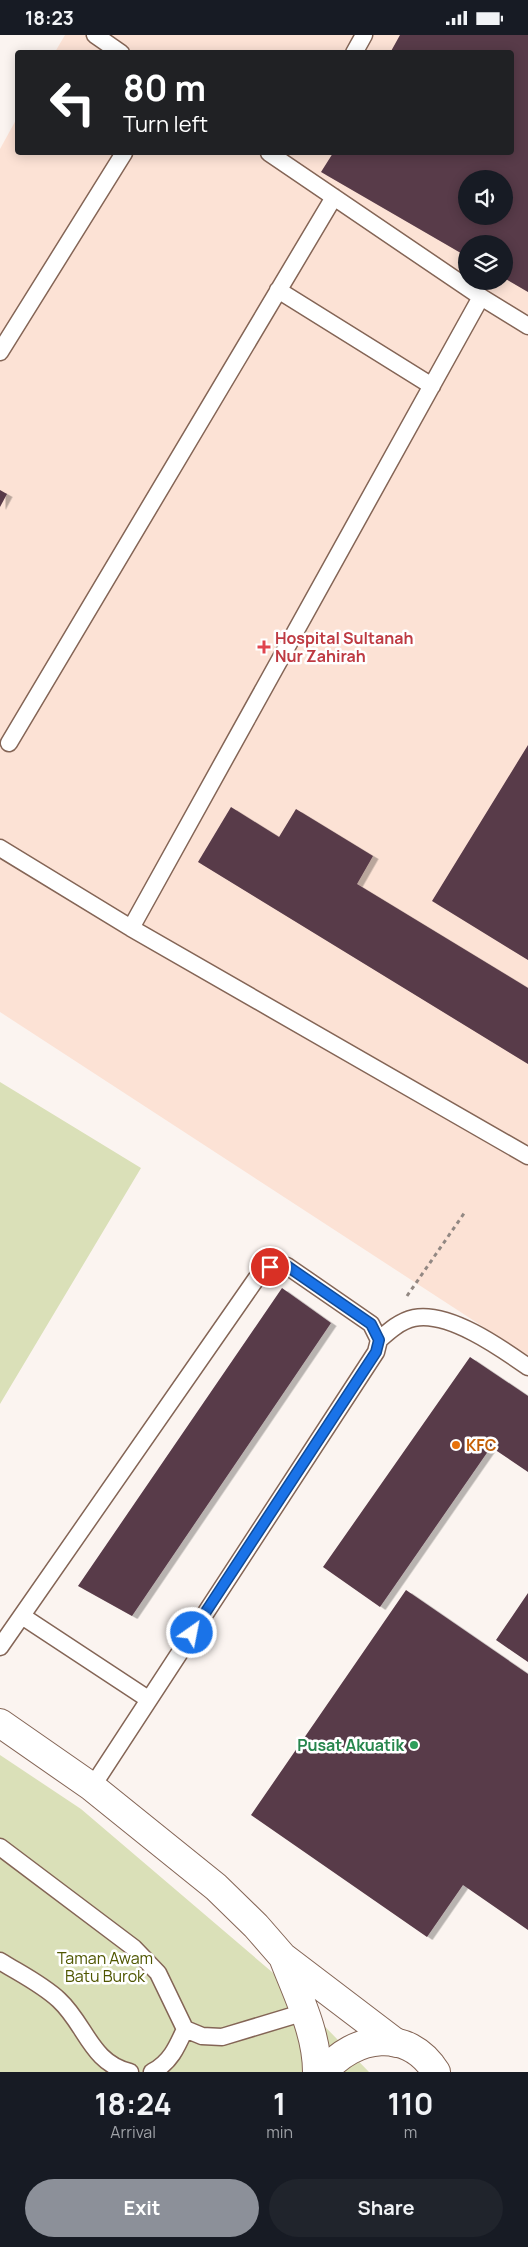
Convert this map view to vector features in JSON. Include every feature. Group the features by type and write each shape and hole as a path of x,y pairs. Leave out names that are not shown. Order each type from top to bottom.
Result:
{"street":[{"path":"0,1723 92,1787 216,1887 283,1957 396,2043"},
{"path":"283,1957 305,2012 317,2056 317,2072"},
{"path":"324,2072 334,2059 355,2046 380,2041 396,2043 416,2051 436,2072"}],"lane":[{"path":"95,35 117,50"},
{"path":"356,50 364,35"},
{"path":"0,352 123,155"},
{"path":"277,155 292,159 334,197 528,326"},
{"path":"9,743 334,197"},
{"path":"278,290 432,386"},
{"path":"131,928 482,297"},
{"path":"0,848 131,928 528,1156"},
{"path":"0,1647 256,1279 270,1267 287,1266 371,1324 379,1340"},
{"path":"92,1787 376,1352 379,1340 401,1322 415,1317 432,1318 455,1325 494,1343 528,1367"},
{"path":"22,1616 148,1699"},
{"path":"0,1847 134,1948 158,1973 185,2029 202,2036 222,2037 305,2012"},
{"path":"0,1961 58,1999 78,2021 95,2052 116,2069 130,2072"},
{"path":"152,2072 162,2067 176,2050 185,2029"}],"path":[{"path":"404,1299 465,1212"}],"shaded area":[{"name":"Hospital Sultanah Nur Zahirah","path":"65,35 528,35 528,1356 0,1012 0,149 15,122 15,155 514,155 514,50 56,50"}],"green space":[{"path":"0,1082 141,1168 0,1404"},
{"name":"Taman Awam Batu Burok","path":"0,1755 81,1809 272,1972 369,2072 0,2072"}],"building":[{"path":"400,35 528,35 528,292 513,283 513,235 458,235 458,251 321,172 332,155 514,155 514,50 392,50"},
{"path":"0,490 7,494 0,507"},
{"path":"528,745 528,960 432,901"},
{"path":"231,807 279,837 296,809 373,856 357,884 528,988 528,1064 198,862"},
{"path":"282,1288 331,1323 132,1616 78,1586"},
{"path":"470,1357 528,1396 528,1472 491,1447 380,1607 323,1567"},
{"name":"Pusat Akuatik","path":"406,1590 528,1674 528,1930 463,1885 427,1937 251,1815"},
{"path":"528,1593 528,1662 496,1640"}],"place":[{"name":"Hospital Sultanah Nur Zahirah","path":"264,647"},
{"name":"KFC","path":"456,1445"},
{"name":"Pusat Akuatik","path":"414,1745"}],"route":[{"path":"192,1633 376,1352 379,1340 371,1324 287,1266 270,1267"}]}
